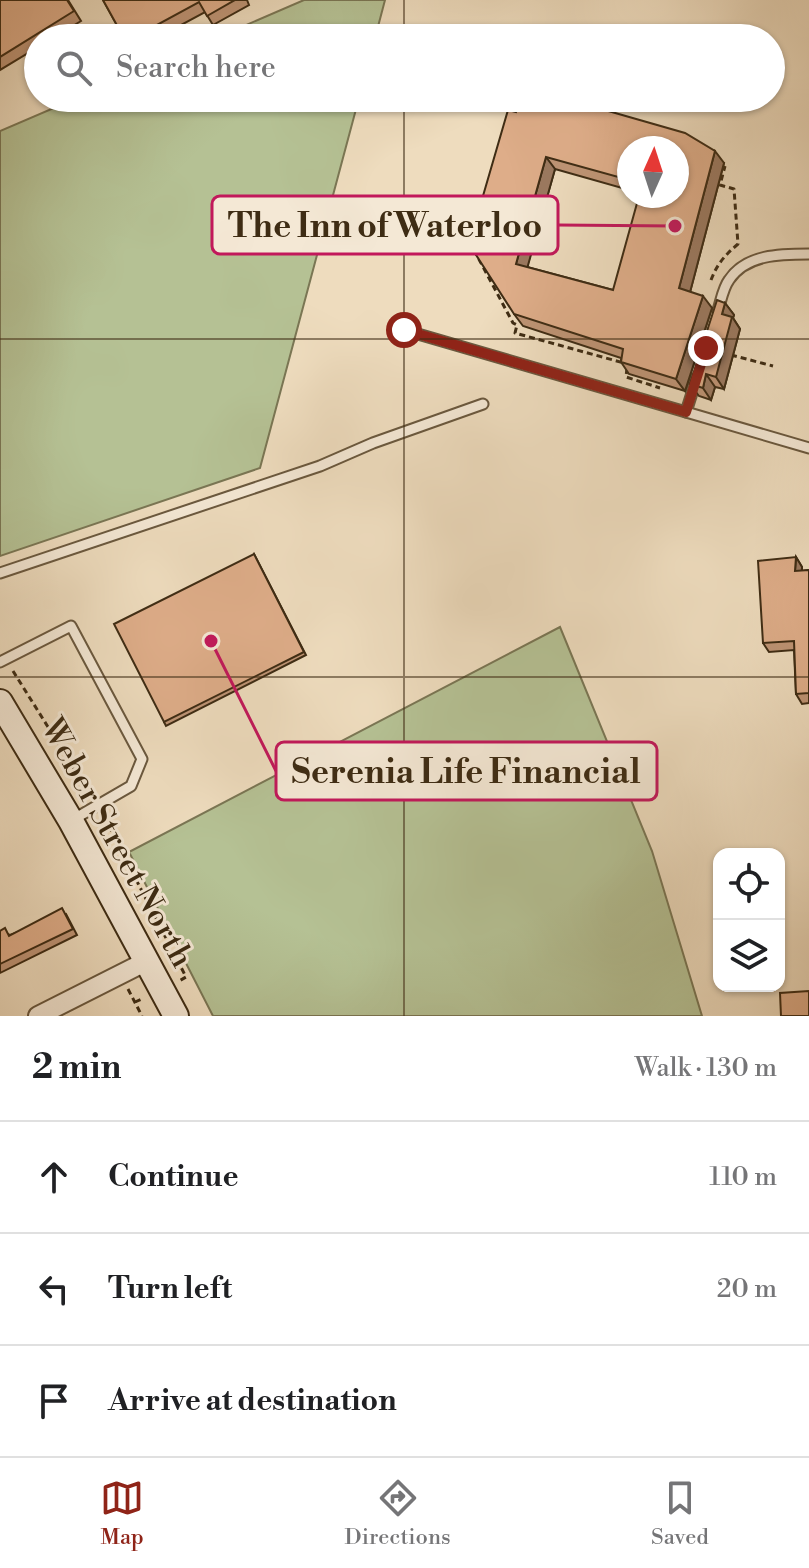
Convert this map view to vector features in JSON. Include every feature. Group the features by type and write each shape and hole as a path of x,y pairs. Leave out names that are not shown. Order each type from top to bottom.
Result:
{"main road":[{"name":"Weber Street North","path":"0,702 71,821 176,1016"}],"street":[{"path":"38,1016 147,961"}],"lane":[{"path":"715,321 728,281 743,265 774,254 809,254"},
{"path":"404,330 809,448"},
{"path":"686,412 706,348"},
{"path":"0,573 320,466 373,443 483,404"},
{"path":"0,662 71,626 142,759 131,786 71,821"}],"path":[{"path":"708,289 717,266 738,244 734,189 720,185 725,166"},
{"path":"472,247 513,323 517,325 515,333 627,364 626,377 663,389"},
{"path":"706,348 773,366"},
{"path":"180,980 186,977"},
{"path":"126,985 142,1016"}],"green space":[{"path":"304,0 385,0 379,24 248,24"},
{"path":"44,112 355,112 260,468 0,556 0,131"},
{"path":"560,627 652,851 702,1016 213,1016 129,852"}],"building":[{"path":"0,0 67,0 74,11 53,24 24,24 24,42 0,57"},
{"path":"103,0 235,0 207,16 199,2 159,24 116,24"},
{"path":"507,112 612,112 685,133 715,151 679,288 703,296 676,379 621,362 623,349 514,314 469,244","holes":["617,136 689,136 689,208 636,208 613,290 516,264 546,157 617,177"]},
{"path":"717,300 725,303 722,314 732,317 716,377 706,374 703,388 690,384"},
{"path":"254,554 304,652 164,722 114,624"},
{"path":"796,557 795,571 809,570 809,693 796,694 794,641 763,643 758,561"},
{"path":"62,908 73,929 0,964 0,931 5,928 9,936"},
{"path":"809,991 809,1016 781,1016 780,993"}],"place":[{"name":"The Inn of Waterloo","path":"675,226"},
{"name":"Serenia Life Financial","path":"211,641"}],"route":[{"path":"404,330 686,412 706,348"}]}
